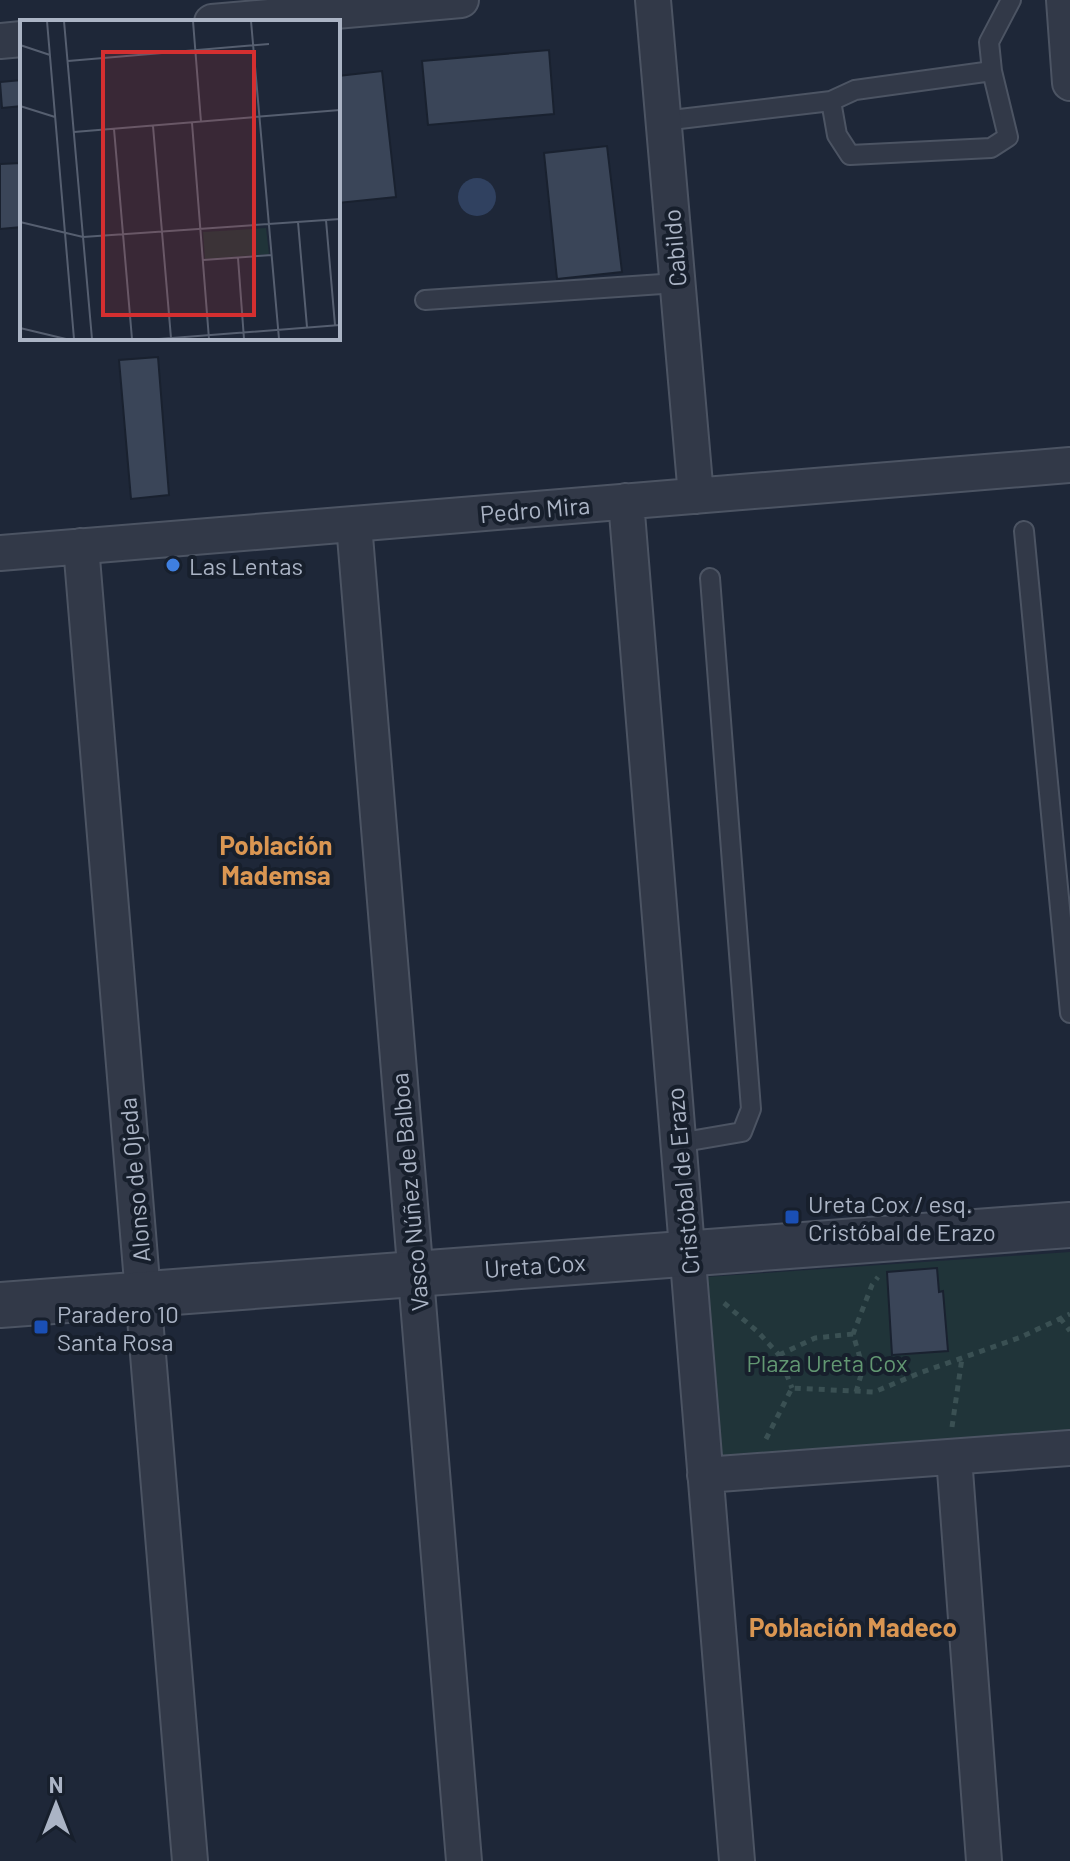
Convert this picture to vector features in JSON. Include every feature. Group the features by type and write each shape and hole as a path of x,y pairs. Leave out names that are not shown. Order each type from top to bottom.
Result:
{"street":[{"path":"249,20 461,0"},
{"name":"Cabildo","path":"653,0 696,496"},
{"path":"1064,0 1070,83"},
{"path":"0,41 20,39"},
{"name":"Pedro Mira","path":"0,553 1070,465"},
{"name":"Cristóbal de Erazo","path":"626,501 737,1861"},
{"name":"Vasco Núñez de Balboa","path":"354,524 464,1861"},
{"name":"Alonso de Ojeda","path":"81,546 190,1861"},
{"name":"Ureta Cox","path":"0,1305 1070,1225"},
{"path":"705,1475 1070,1448"},
{"path":"954,1457 984,1861"}],"lane":[{"path":"831,101 837,135 850,155 991,148 1008,137 992,71 989,42 1011,0"},
{"path":"663,121 831,101 855,90 992,71"},
{"path":"425,300 677,283"},
{"path":"1024,531 1070,1013"},
{"path":"678,1143 742,1132 751,1109 710,578"}],"path":[{"path":"856,1392 863,1368 853,1334 872,1285 910,1237"},
{"path":"749,1472 792,1388 874,1392 1021,1337 1070,1314"},
{"path":"1060,1318 1070,1331"},
{"path":"779,1355 815,1338 853,1334"},
{"path":"954,1457 951,1437 953,1407 962,1357"}],"green space":[{"name":"Plaza Ureta Cox","path":"1070,1252 1070,1437 722,1463 706,1277"}],"water":[{"path":"477,178 490,184 496,197 490,210 477,216 464,210 458,197 464,184"}],"building":[{"path":"549,50 554,114 428,125 422,61"},
{"path":"382,71 396,197 340,203 340,76"},
{"path":"20,80 20,106 2,108 0,82"},
{"path":"607,146 622,272 557,279 544,153"},
{"path":"20,163 20,227 0,229 0,164"},
{"path":"158,357 169,495 131,499 119,360"},
{"path":"937,1268 939,1292 943,1291 948,1351 892,1355 887,1272"}],"place":[{"name":"Las Lentas","path":"173,565"},
{"name":"Ureta Cox / esq. Cristóbal de Erazo","path":"792,1217"},
{"name":"Paradero 10 Santa Rosa","path":"41,1327"}],"district":[{"name":"Población Mademsa","path":"276,859"},
{"name":"Población Madeco","path":"853,1626"}]}
